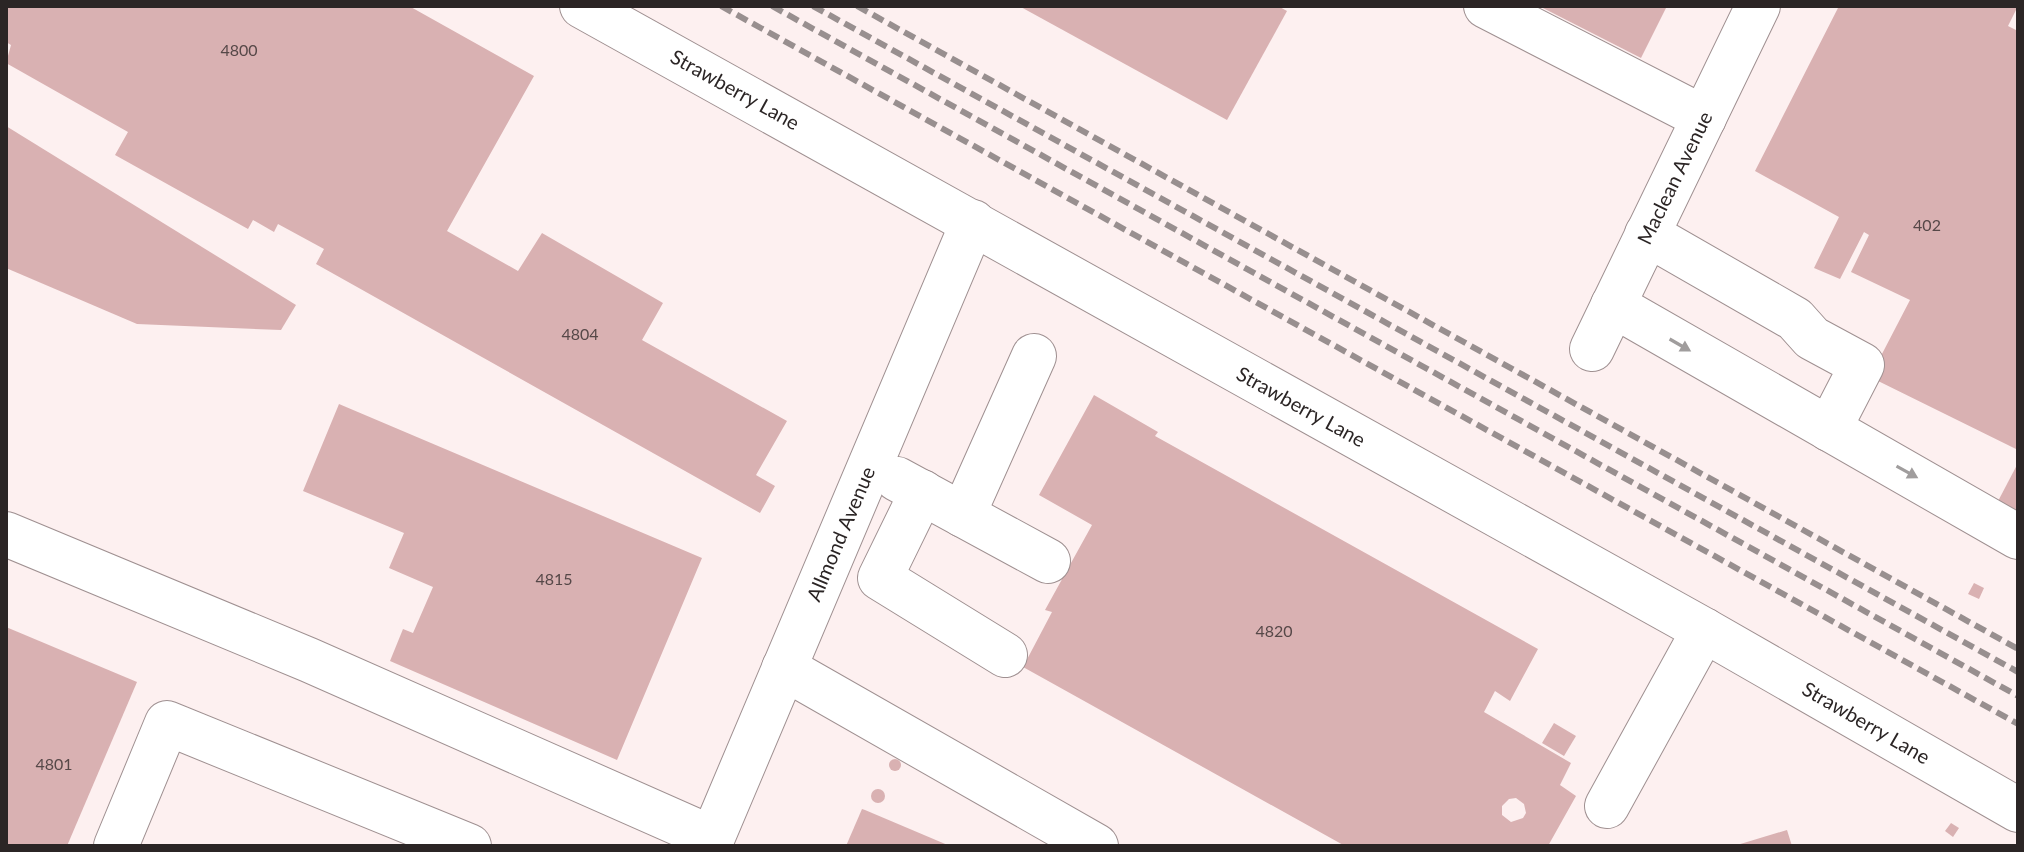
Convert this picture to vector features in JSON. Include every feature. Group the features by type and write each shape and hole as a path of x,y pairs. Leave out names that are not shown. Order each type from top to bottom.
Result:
{"street":[{"name":"Strawberry Lane","path":"582,6 1704,630 2018,810"},
{"path":"1486,6 1704,118"},
{"name":"Maclean Avenue","path":"1592,349 1758,6"},
{"name":"Allmond Avenue","path":"711,842 973,222"},
{"path":"1647,234 1795,319 1812,338 1862,365 1829,429"},
{"path":"1613,305 2018,537"},
{"path":"963,515 1034,356"},
{"path":"871,464 1048,561"},
{"path":"922,492 880,578 1005,655"},
{"path":"6,534 309,660 711,842"},
{"path":"1607,806 1704,630"},
{"path":"784,668 1096,846"},
{"path":"116,846 167,723 469,846"}],"building":[{"path":"6,6 409,6 534,76 447,231 518,271 542,233 663,303 642,340 787,421 756,475 775,486 760,513 316,264 324,249 278,224 274,232 253,220 248,229 115,155 128,132 6,63 11,45 6,42"},
{"path":"1019,6 1278,6 1287,11 1227,120"},
{"path":"1539,6 1667,6 1641,58"},
{"path":"1839,6 2018,6 2008,26 2018,31 2018,450 1870,377 1910,300 1851,272 1869,235 1864,232 1840,279 1814,268 1839,217 1755,171"},
{"path":"6,126 296,305 281,330 137,324 6,268"},
{"path":"1094,395 1158,432 1155,436 1538,649 1510,701 1495,691 1484,712 1571,763 1560,785 1576,796 1548,846 1345,846 1023,667 1052,612 1045,610 1092,525 1039,495","holes":["1516,798 1524,804 1526,813 1523,818 1511,822 1502,815 1502,806 1509,799"]},
{"path":"339,404 702,558 617,760 390,661 403,629 413,633 433,587 389,568 404,533 303,491"},
{"path":"2018,463 2018,517 1996,505"},
{"path":"1974,583 1984,588 1979,599 1968,594"},
{"path":"6,627 137,682 67,846 6,846"},
{"path":"1554,723 1576,736 1564,756 1542,743"},
{"path":"890,760 900,760 900,770 890,770"},
{"path":"878,789 885,796 878,803 871,796"},
{"path":"862,809 865,810 950,846 846,846"},
{"path":"1951,823 1959,828 1953,837 1945,831"},
{"path":"1787,830 1792,846 1737,846 1737,845"}],"railway":[{"path":"721,6 2018,724"},
{"path":"772,6 2018,696"},
{"path":"813,6 2018,672"},
{"path":"857,6 2018,649"}]}
